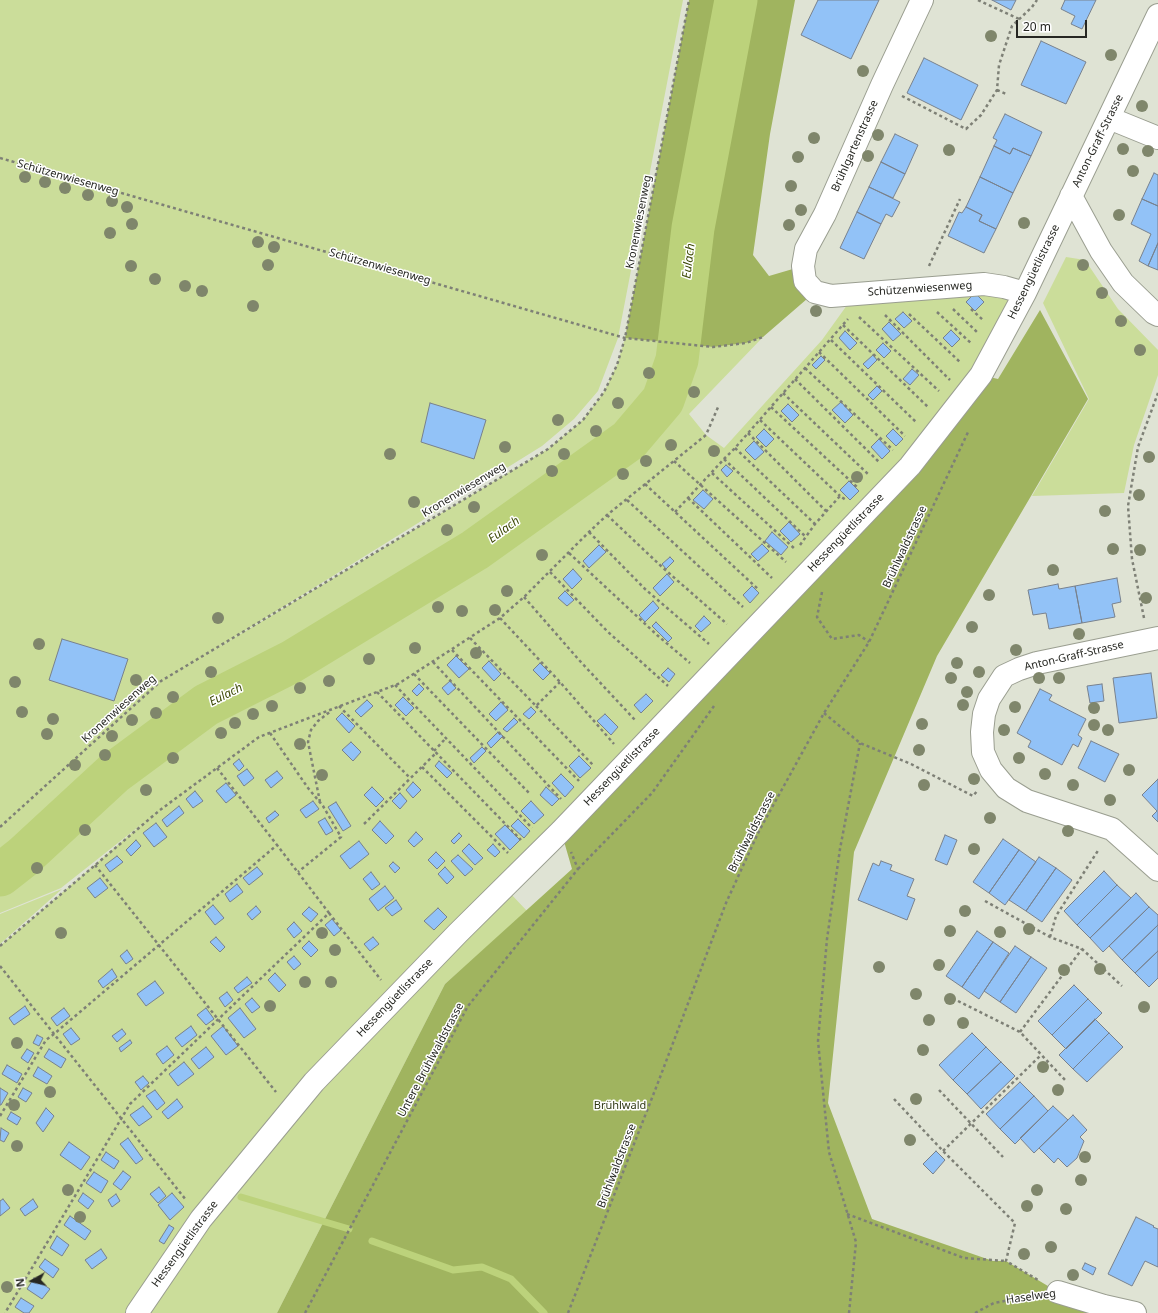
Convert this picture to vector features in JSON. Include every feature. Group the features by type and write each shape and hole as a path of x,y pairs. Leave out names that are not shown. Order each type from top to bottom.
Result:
{"street":[{"name":"Brühlgartenstrasse","path":"815,292 806,281 802,266 806,249 825,214 882,85 922,0"},
{"name":"Anton-Graff-Strasse","path":"1158,16 1071,196 1101,251 1123,283 1154,313 1158,315"},
{"path":"1110,118 1158,138"},
{"name":"Hessengüetlistrasse","path":"137,1313 201,1219 314,1082 458,933 561,830 910,466 981,375 1025,293 1071,196"},
{"name":"Schützenwiesenweg","path":"815,292 831,296 984,284 1004,287 1025,293"},
{"name":"Anton-Graff-Strasse","path":"1153,639 1036,663 1004,676 989,699 984,714 982,732 983,752 991,770 1006,788 1027,801 1112,829 1158,870"},
{"name":"Haselweg","path":"1058,1292 1104,1306 1135,1313"}],"path":[{"name":"Kronenwiesenweg","path":"0,827 161,681 548,449 583,420 604,392 617,365 624,338 689,0"},
{"path":"978,0 1019,19"},
{"path":"882,85 966,129 981,115 997,90 999,65 1012,26 1032,7 1037,0"},
{"path":"997,90 1006,94"},
{"name":"Schützenwiesenweg","path":"0,158 624,338 713,347 746,343 763,337"},
{"path":"918,288 960,200"},
{"path":"948,304 982,336"},
{"path":"970,309 988,324"},
{"path":"880,310 952,382"},
{"path":"936,310 975,347"},
{"path":"862,311 857,316 944,396"},
{"path":"908,313 964,366"},
{"path":"675,512 735,448 849,318"},
{"path":"843,325 931,410"},
{"path":"831,340 919,425"},
{"path":"819,352 908,439"},
{"path":"805,368 896,453"},
{"path":"795,379 884,466"},
{"path":"1153,639 1132,559 1128,506 1138,447 1158,392"},
{"path":"783,393 872,478"},
{"path":"320,802 308,742 311,730 318,721 339,706 395,685 500,618 550,572 607,515 706,435 719,405"},
{"path":"771,407 861,491"},
{"path":"760,420 840,496 850,502"},
{"name":"Brühlwaldstrasse","path":"568,1313 726,903 759,831 824,713 869,642 970,428"},
{"path":"748,433 826,511"},
{"path":"735,448 815,524"},
{"path":"724,459 806,537"},
{"path":"674,461 786,562 782,568"},
{"path":"712,472 796,550"},
{"path":"646,484 763,593"},
{"path":"791,556 815,524 840,496"},
{"path":"688,498 773,579"},
{"path":"627,500 746,610"},
{"path":"607,515 662,567 731,628"},
{"path":"589,532 645,589 713,647"},
{"path":"569,553 657,635 694,666"},
{"path":"550,572 607,631 672,689"},
{"path":"770,584 778,574"},
{"path":"824,586 817,617 832,639 859,635 869,642"},
{"path":"524,597 579,660 639,724"},
{"path":"500,618 560,682 616,746"},
{"path":"470,638 596,769"},
{"path":"452,650 582,784"},
{"path":"433,662 564,802"},
{"path":"414,674 529,793"},
{"path":"536,706 560,682"},
{"path":"395,685 535,831"},
{"path":"377,692 524,843"},
{"path":"339,706 410,778"},
{"path":"0,946 160,810 259,737 334,709"},
{"path":"824,713 860,743 911,764 973,796 991,770"},
{"path":"270,733 308,788 320,802 341,837 298,872"},
{"path":"364,824 422,767 446,738"},
{"path":"849,1313 856,1242 829,1152 818,1041 827,939 840,849 860,743"},
{"path":"422,767 511,856"},
{"path":"217,768 385,985"},
{"path":"1050,937 1056,916 1112,829"},
{"name":"Untere Brühlwaldstrasse","path":"305,1313 468,1006 578,870 567,839 561,830"},
{"path":"0,1116 46,1040 277,845"},
{"path":"95,865 276,1092"},
{"path":"985,901 1050,937 1082,949 1122,986"},
{"path":"5,1313 130,1104 329,913"},
{"path":"1020,1032 1082,949"},
{"path":"0,966 201,1219"},
{"path":"958,1000 1020,1032 1065,1080"},
{"path":"943,1150 1041,1055"},
{"path":"939,1090 1003,1157"},
{"path":"894,1099 1015,1222 1006,1260"},
{"path":"847,1214 964,1258 1006,1260 1058,1292"},
{"name":"Haselweg","path":"975,1313 994,1303 1058,1292"}],"green space":[{"path":"0,0 683,0 618,338 598,391 574,419 542,446 204,656 548,449 583,420 604,392 617,365 625,338 713,347 746,343 763,337 689,414 706,435 724,448 822,340 855,294 918,288 1005,297 1009,303 981,375 510,893 527,911 445,984 277,1313 0,1313 0,946 147,820 61,888 0,913"},
{"path":"689,0 795,0 770,134 753,255 769,276 803,266 815,292 763,337 746,343 713,347 625,338"},
{"path":"1066,257 1085,260 1118,309 1158,350 1158,375 1134,445 1124,493 1032,496 1089,399 1043,303"},
{"name":"Brühlwald","path":"1040,310 1088,399 937,656 854,852 828,1103 872,1219 993,1261 1006,1261 1058,1292 1103,1313 277,1313 445,984 572,869 561,831 981,375 998,379"},
{"path":"62,889 0,944 0,914"}],"building":[{"path":"818,0 879,0 851,59 801,35"},
{"path":"992,0 1016,0 1011,10"},
{"path":"1065,0 1096,0 1082,29 1071,24 1075,16 1061,9"},
{"path":"1041,41 1086,62 1066,104 1021,85"},
{"path":"924,58 978,85 961,120 907,93"},
{"path":"1005,114 1042,132 1031,156 1013,148 1010,154 994,146 997,140 993,138"},
{"path":"895,134 918,145 905,174 881,162"},
{"path":"994,146 1010,154 1013,148 1031,156 1013,193 980,177"},
{"path":"881,162 905,174 893,198 869,187"},
{"path":"1154,173 1158,175 1158,206 1142,199"},
{"path":"980,177 1013,193 996,229 979,221 982,215 966,207"},
{"path":"869,187 900,202 892,217 886,214 881,224 857,212"},
{"path":"1142,199 1158,206 1158,243 1148,266 1139,261 1151,234 1131,224"},
{"path":"966,207 982,215 979,221 996,229 984,253 948,236 959,212 962,213"},
{"path":"857,212 881,224 864,259 840,248"},
{"path":"1158,243 1158,270 1148,266"},
{"path":"975,293 984,302 975,311 966,302"},
{"path":"903,312 912,321 904,328 895,319"},
{"path":"889,322 901,334 893,341 882,329"},
{"path":"951,330 960,339 952,347 943,338"},
{"path":"845,331 857,343 850,350 839,338"},
{"path":"883,343 891,351 884,358 876,350"},
{"path":"873,355 877,360 868,369 863,364"},
{"path":"821,356 825,360 816,369 812,365"},
{"path":"912,369 919,375 910,385 903,379"},
{"path":"877,386 882,391 873,400 868,395"},
{"path":"841,402 853,415 845,423 832,410"},
{"path":"430,403 486,420 474,459 421,442"},
{"path":"788,404 799,415 792,422 781,411"},
{"path":"764,429 774,439 766,447 756,437"},
{"path":"893,429 903,439 896,446 886,436"},
{"path":"879,439 890,451 882,459 871,447"},
{"path":"754,441 764,452 755,460 745,450"},
{"path":"726,465 733,471 727,477 721,470"},
{"path":"849,481 859,491 850,500 840,490"},
{"path":"703,490 713,499 704,509 693,500"},
{"path":"789,522 800,534 791,542 780,531"},
{"path":"772,532 788,547 781,555 765,541"},
{"path":"762,544 769,551 758,561 751,554"},
{"path":"599,545 606,552 589,568 583,561"},
{"path":"670,557 674,561 666,569 662,564"},
{"path":"573,569 582,579 572,589 563,579"},
{"path":"667,574 674,582 660,596 653,588"},
{"path":"1117,578 1121,602 1112,604 1115,617 1082,623 1075,586"},
{"path":"1058,584 1059,589 1075,586 1082,623 1049,629 1046,613 1033,615 1028,590"},
{"path":"752,586 759,593 750,603 743,595"},
{"path":"565,591 574,600 567,606 558,598"},
{"path":"653,601 659,608 645,622 639,615"},
{"path":"704,616 711,623 701,632 695,626"},
{"path":"656,622 672,638 668,642 652,626"},
{"path":"62,639 128,659 114,701 49,680"},
{"path":"456,656 469,669 459,678 447,665"},
{"path":"489,661 501,674 494,681 482,668"},
{"path":"540,663 550,673 543,680 533,670"},
{"path":"668,668 675,674 669,682 661,675"},
{"path":"1151,673 1157,718 1119,723 1113,678"},
{"path":"450,681 456,688 448,695 442,688"},
{"path":"419,684 424,689 417,696 412,691"},
{"path":"1102,684 1104,701 1090,703 1087,686"},
{"path":"1040,689 1052,695 1049,700 1086,719 1078,735 1082,738 1078,747 1073,744 1062,765 1028,747 1031,741 1017,733"},
{"path":"646,694 653,701 641,713 634,705"},
{"path":"403,697 414,708 406,716 395,705"},
{"path":"367,700 373,706 361,717 355,711"},
{"path":"501,702 508,710 496,721 489,714"},
{"path":"531,707 536,712 529,719 523,714"},
{"path":"342,713 355,726 349,733 336,719"},
{"path":"605,714 618,727 611,735 597,721"},
{"path":"514,718 518,722 507,732 503,729"},
{"path":"498,732 503,736 491,748 487,743"},
{"path":"1091,741 1119,754 1105,782 1078,768"},
{"path":"351,742 361,752 353,761 342,750"},
{"path":"482,747 486,751 474,763 470,758"},
{"path":"579,756 591,768 580,778 569,766"},
{"path":"239,759 244,766 239,771 233,764"},
{"path":"439,761 452,773 447,778 435,766"},
{"path":"247,769 254,778 244,786 237,776"},
{"path":"277,771 283,778 271,788 265,780"},
{"path":"561,774 574,787 565,797 552,783"},
{"path":"1158,779 1158,822 1152,816 1157,811 1142,795"},
{"path":"413,782 421,790 413,798 406,790"},
{"path":"226,783 236,795 226,803 216,791"},
{"path":"372,787 384,799 376,807 364,795"},
{"path":"546,787 559,799 552,806 540,795"},
{"path":"195,791 203,801 193,808 186,799"},
{"path":"400,793 407,801 400,809 392,801"},
{"path":"313,801 319,809 306,818 300,810"},
{"path":"531,801 544,815 534,824 521,811"},
{"path":"336,802 351,826 343,831 328,807"},
{"path":"179,806 184,813 167,827 162,820"},
{"path":"275,811 279,815 269,823 266,818"},
{"path":"325,818 333,831 326,835 318,822"},
{"path":"518,819 530,831 524,838 511,826"},
{"path":"380,821 394,836 386,844 372,830"},
{"path":"156,823 167,837 154,847 143,833"},
{"path":"505,825 520,840 510,850 495,834"},
{"path":"416,832 423,839 414,847 408,841"},
{"path":"459,833 462,836 454,844 451,841"},
{"path":"945,835 957,840 947,865 935,860"},
{"path":"1003,839 1019,850 989,893 973,882"},
{"path":"136,840 141,846 131,856 126,850"},
{"path":"359,841 369,854 350,869 340,856"},
{"path":"469,844 483,858 475,865 462,851"},
{"path":"493,844 500,852 495,857 487,850"},
{"path":"1019,850 1036,862 1005,905 989,893"},
{"path":"436,852 445,861 437,869 428,860"},
{"path":"458,855 473,869 465,876 451,861"},
{"path":"117,856 123,862 110,872 105,865"},
{"path":"1039,857 1056,868 1026,911 1009,900"},
{"path":"881,861 892,865 890,870 914,879 907,896 915,899 907,920 858,900 873,863 879,866"},
{"path":"393,862 400,868 395,873 389,866"},
{"path":"257,867 263,874 249,885 243,878"},
{"path":"445,867 454,877 447,884 438,874"},
{"path":"1056,868 1072,880 1042,922 1026,911"},
{"path":"1104,871 1117,885 1077,925 1064,911"},
{"path":"371,872 380,884 372,890 363,879"},
{"path":"100,878 108,888 95,898 87,888"},
{"path":"237,884 243,892 230,902 225,894"},
{"path":"1117,885 1131,898 1090,938 1077,925"},
{"path":"385,886 394,898 378,911 369,899"},
{"path":"1136,893 1149,907 1103,952 1090,938"},
{"path":"396,900 402,909 392,916 385,908"},
{"path":"213,905 224,918 215,925 205,912"},
{"path":"256,906 261,912 252,920 247,914"},
{"path":"309,907 318,914 311,922 302,914"},
{"path":"1149,907 1158,915 1158,925 1122,960 1109,946"},
{"path":"438,908 447,917 434,930 424,921"},
{"path":"332,919 341,930 334,936 325,925"},
{"path":"294,922 302,931 294,938 287,929"},
{"path":"1158,925 1158,951 1135,973 1122,960"},
{"path":"977,931 993,942 962,987 946,976"},
{"path":"216,937 225,947 220,952 210,942"},
{"path":"373,937 379,944 370,951 364,944"},
{"path":"309,941 318,950 311,957 302,948"},
{"path":"993,942 1009,953 979,999 962,987"},
{"path":"1015,946 1031,957 1000,1002 984,991"},
{"path":"127,950 133,959 126,964 120,956"},
{"path":"1158,951 1158,978 1149,987 1135,973"},
{"path":"294,956 301,964 294,970 287,962"},
{"path":"1031,957 1047,968 1016,1013 1000,1002"},
{"path":"112,969 117,977 103,988 98,981"},
{"path":"275,973 286,985 279,992 268,980"},
{"path":"247,977 252,983 238,993 234,988"},
{"path":"155,981 164,993 146,1006 137,994"},
{"path":"1074,985 1088,999 1052,1035 1038,1021"},
{"path":"227,992 233,1000 225,1007 219,998"},
{"path":"252,998 260,1007 252,1013 245,1004"},
{"path":"1088,999 1102,1013 1066,1049 1052,1035"},
{"path":"25,1006 30,1014 14,1025 9,1018"},
{"path":"64,1008 70,1016 57,1026 51,1018"},
{"path":"206,1008 214,1019 206,1025 197,1015"},
{"path":"240,1008 256,1029 244,1038 228,1018"},
{"path":"1095,1019 1109,1033 1073,1069 1059,1055"},
{"path":"191,1026 197,1035 182,1047 175,1038"},
{"path":"223,1026 238,1046 226,1055 211,1036"},
{"path":"71,1028 80,1039 71,1045 63,1034"},
{"path":"122,1029 126,1034 117,1042 112,1036"},
{"path":"972,1033 986,1047 953,1080 939,1065"},
{"path":"1109,1033 1123,1047 1087,1082 1073,1069"},
{"path":"37,1035 43,1038 39,1046 33,1043"},
{"path":"130,1040 132,1043 121,1052 119,1048"},
{"path":"167,1046 174,1055 163,1064 156,1054"},
{"path":"206,1047 214,1057 199,1069 191,1059"},
{"path":"986,1047 1001,1062 967,1094 953,1080"},
{"path":"27,1049 34,1053 28,1063 21,1058"},
{"path":"49,1049 66,1059 61,1068 44,1057"},
{"path":"184,1062 194,1074 178,1086 169,1074"},
{"path":"1001,1062 1015,1076 981,1109 967,1094"},
{"path":"7,1065 22,1074 17,1083 2,1074"},
{"path":"38,1067 52,1076 47,1084 33,1076"},
{"path":"143,1076 149,1083 141,1090 135,1082"},
{"path":"1020,1082 1034,1096 1000,1129 986,1114"},
{"path":"0,1088 8,1093 1,1105 0,1105"},
{"path":"23,1088 32,1093 26,1102 18,1097"},
{"path":"155,1090 165,1103 157,1110 146,1096"},
{"path":"1034,1096 1048,1111 1015,1144 1000,1129"},
{"path":"177,1099 183,1107 168,1119 162,1112"},
{"path":"143,1106 152,1117 139,1126 130,1115"},
{"path":"1053,1106 1068,1120 1034,1153 1020,1138"},
{"path":"46,1108 54,1116 43,1132 36,1123"},
{"path":"11,1112 21,1118 17,1125 7,1119"},
{"path":"1073,1115 1087,1130 1080,1137 1084,1141 1077,1158 1067,1167 1058,1158 1054,1163 1039,1148"},
{"path":"1,1128 9,1133 4,1142 0,1140"},
{"path":"128,1138 143,1159 136,1164 120,1144"},
{"path":"69,1142 90,1157 81,1170 60,1155"},
{"path":"936,1151 945,1160 933,1174 923,1164"},
{"path":"106,1152 119,1161 114,1169 101,1160"},
{"path":"123,1171 131,1177 121,1190 113,1184"},
{"path":"94,1172 108,1181 101,1193 86,1183"},
{"path":"159,1187 166,1196 158,1203 150,1194"},
{"path":"83,1193 94,1201 88,1209 78,1201"},
{"path":"172,1193 184,1207 170,1220 158,1205"},
{"path":"116,1194 120,1201 112,1207 108,1200"},
{"path":"3,1199 10,1208 0,1216 0,1201"},
{"path":"33,1199 38,1207 25,1216 20,1209"},
{"path":"70,1216 91,1231 85,1240 64,1225"},
{"path":"1136,1217 1158,1229 1158,1267 1145,1261 1132,1286 1108,1274"},
{"path":"169,1225 174,1228 164,1244 159,1241"},
{"path":"57,1236 69,1245 62,1256 50,1248"},
{"path":"101,1249 107,1258 92,1269 85,1260"},
{"path":"45,1259 59,1269 53,1278 39,1267"},
{"path":"1085,1263 1096,1268 1093,1275 1082,1269"},
{"path":"34,1278 50,1289 42,1299 27,1289"},
{"path":"21,1298 34,1306 29,1313 24,1313 15,1307"}],"waterway":[{"name":"Eulach","path":"0,875 23,857 114,773 206,705 291,662 475,550 629,440 663,400 677,360 693,228 736,0"},
{"path":"241,1197 349,1229"},
{"path":"372,1241 453,1270 482,1267 511,1279 544,1313"}]}
